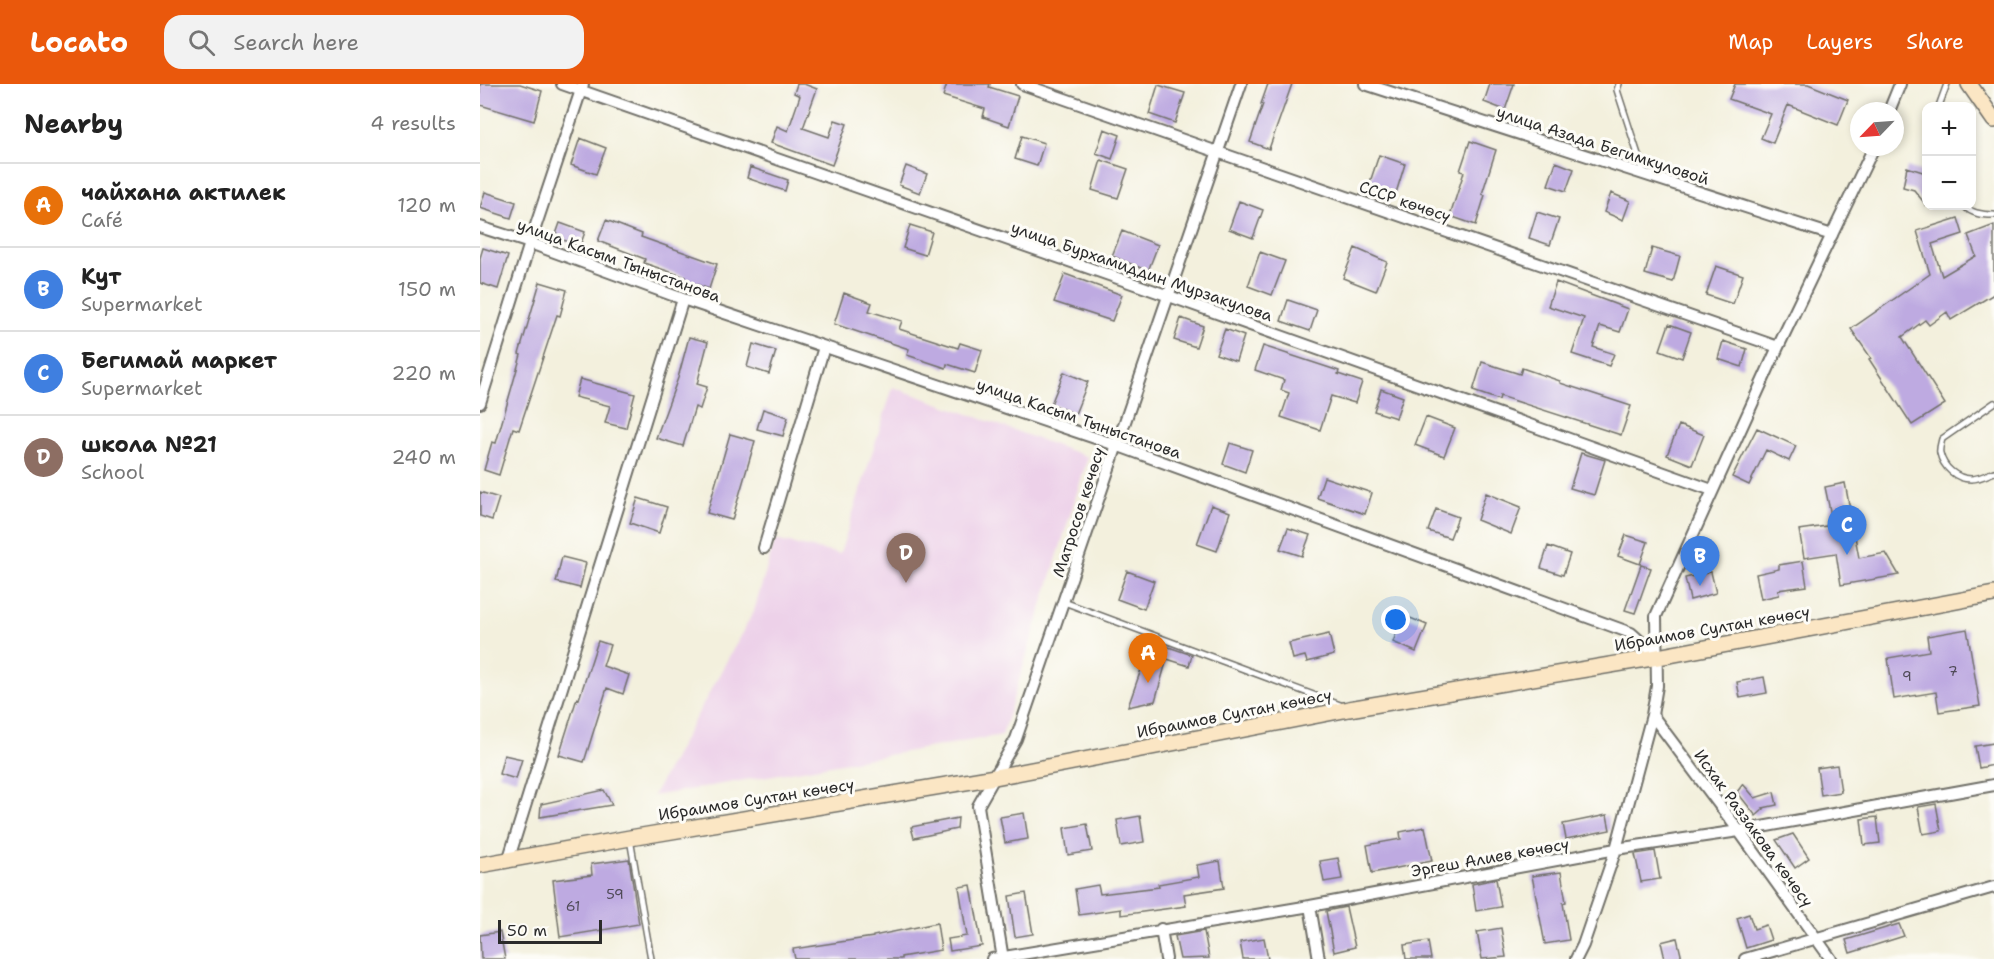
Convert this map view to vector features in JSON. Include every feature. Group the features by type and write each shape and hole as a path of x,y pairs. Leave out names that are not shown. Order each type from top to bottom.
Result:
{"main road":[{"path":"1969,84 1994,120"},
{"name":"Ибраимов Султан көчөсү","path":"480,866 630,838 995,777 1349,709 1658,657 1994,594"}],"street":[{"name":"улица Бурхамиддин Мурзакулова","path":"562,84 582,87 1712,490"},
{"name":"СССР көчөсү","path":"1022,84 1779,347"},
{"name":"Матросов көчөсү","path":"999,958 978,806 1016,739 1219,152 1240,84"},
{"name":"улица Азада Бегимкуловой","path":"1365,84 1832,235"},
{"path":"1893,102 1900,84"},
{"path":"481,396 582,87"},
{"path":"1576,959 1616,849 1652,715 1658,686 1656,616 1712,490 1870,156"},
{"name":"улица Касым Тыныстанова","path":"480,227 824,347 1116,445 1631,633 1658,657"},
{"path":"508,861 684,299"},
{"path":"764,548 824,347"},
{"name":"Исхак Раззакова көчөсү","path":"1652,715 1831,959"},
{"name":"Эргеш Алиев көчөсү","path":"999,958 1161,929 1310,906 1616,849 1739,831 1994,784"},
{"path":"1745,959 1994,886"},
{"path":"1310,906 1319,959"},
{"path":"1161,929 1166,959"}],"lane":[{"path":"1619,84 1617,90 1645,174"},
{"path":"1940,102 1947,84"},
{"path":"1969,210 1994,215"},
{"path":"1994,403 1942,439 1939,451 1947,469 1958,476 1971,479 1994,471"},
{"path":"1064,602 1349,709"},
{"path":"630,838 651,959"}],"shaded area":[{"path":"893,387 1088,457 1002,735 653,796 754,611 775,540 840,554"}],"building":[{"path":"480,84 520,84 542,91 534,121 480,105"},
{"path":"797,84 817,89 803,128 829,137 835,120 847,124 832,165 771,143 777,126 788,131 800,96 794,93"},
{"path":"947,84 990,84 989,87 1018,96 1009,126 983,117 985,109 943,96"},
{"path":"1268,84 1292,84 1269,149 1250,142"},
{"path":"1490,84 1514,84 1505,110 1484,102"},
{"path":"1735,84 1808,84 1848,100 1838,125 1788,105 1773,143 1761,138 1771,114 1729,99"},
{"path":"1158,85 1185,93 1175,123 1149,114"},
{"path":"1104,129 1120,135 1112,159 1096,153"},
{"path":"1022,136 1044,143 1037,166 1015,159"},
{"path":"580,138 606,148 596,174 571,165"},
{"path":"1470,141 1496,150 1482,194 1485,195 1476,225 1450,216 1464,172 1460,171"},
{"path":"1379,155 1405,164 1396,193 1369,185"},
{"path":"1101,160 1128,169 1118,198 1092,190"},
{"path":"1556,162 1574,169 1566,191 1548,185"},
{"path":"906,166 927,174 920,193 899,185"},
{"path":"750,167 788,180 785,191 747,178"},
{"path":"1907,167 1922,172 1922,200 1914,190 1903,187"},
{"path":"485,192 516,202 511,218 480,208"},
{"path":"1611,193 1630,201 1623,220 1604,212"},
{"path":"1239,201 1263,210 1253,238 1229,229"},
{"path":"1537,212 1559,219 1550,245 1529,238"},
{"path":"1958,218 1963,234 1932,244 1942,276 1976,256 1968,235 1994,225 1994,294 1951,320 1947,312 1929,325 1925,320 1902,337 1945,404 1912,425 1851,329 1930,274 1917,231"},
{"path":"606,220 642,234 641,237 717,264 709,289 684,280 685,277 644,263 645,259 598,241"},
{"path":"560,223 585,232 580,246 555,237"},
{"path":"910,225 932,232 925,255 903,248"},
{"path":"1122,231 1158,245 1148,271 1112,256"},
{"path":"483,248 508,256 498,289 480,283 480,258"},
{"path":"1355,248 1387,262 1376,291 1343,278"},
{"path":"1652,248 1680,256 1673,282 1645,274"},
{"path":"1260,252 1285,261 1272,295 1248,286"},
{"path":"1716,266 1743,275 1733,304 1706,295"},
{"path":"1065,274 1122,295 1112,321 1054,302"},
{"path":"540,282 567,290 560,316 557,315 519,430 513,428 499,475 484,470 492,442 496,443"},
{"path":"1556,282 1628,309 1620,332 1600,326 1593,347 1614,354 1609,366 1572,354 1584,318 1548,306"},
{"path":"844,293 872,303 869,311 902,321 899,329 958,348 960,343 982,350 975,373 947,364 946,368 907,355 909,349 834,324"},
{"path":"1288,300 1317,310 1310,331 1281,321"},
{"path":"1181,318 1203,326 1196,347 1174,340"},
{"path":"1669,324 1691,332 1682,358 1660,350"},
{"path":"1225,329 1244,336 1236,361 1216,354"},
{"path":"689,337 708,342 697,384 707,387 700,409 695,407 683,446 656,438 678,378"},
{"path":"1723,341 1747,349 1742,367 1718,359"},
{"path":"753,344 776,351 769,374 747,367"},
{"path":"1263,346 1339,371 1338,374 1362,382 1355,403 1331,396 1320,430 1281,417 1289,393 1281,390 1284,380 1255,370"},
{"path":"1482,362 1520,374 1522,368 1631,406 1621,435 1500,396 1499,400 1473,391"},
{"path":"1064,372 1088,382 1075,414 1051,404"},
{"path":"580,379 635,394 626,428 605,423 610,406 575,397"},
{"path":"1381,389 1403,397 1396,418 1374,411"},
{"path":"763,409 788,417 783,436 757,429"},
{"path":"1426,417 1455,428 1444,456 1415,445"},
{"path":"1679,425 1704,435 1692,465 1667,455"},
{"path":"1757,428 1796,446 1789,461 1766,450 1749,485 1732,477"},
{"path":"730,434 755,441 732,520 707,513"},
{"path":"1230,443 1252,450 1245,472 1223,464"},
{"path":"1581,453 1605,460 1594,495 1570,488"},
{"path":"1324,477 1372,493 1365,514 1317,498"},
{"path":"1845,483 1859,558 1886,553 1899,575 1841,585 1836,553 1804,558 1799,530 1833,525 1825,487"},
{"path":"480,492 499,498 492,520 480,516"},
{"path":"1486,493 1521,507 1511,534 1477,520"},
{"path":"638,498 667,507 659,533 630,523"},
{"path":"1211,505 1230,512 1217,551 1197,544"},
{"path":"1436,509 1458,517 1450,538 1428,531"},
{"path":"1288,528 1310,535 1302,556 1280,549"},
{"path":"1626,535 1648,542 1640,564 1618,556"},
{"path":"1548,546 1570,554 1563,575 1541,568"},
{"path":"562,557 586,563 580,588 556,582"},
{"path":"1803,561 1807,586 1778,590 1779,595 1761,599 1756,574 1779,569 1779,565"},
{"path":"1641,565 1651,568 1635,613 1625,610"},
{"path":"1127,571 1154,581 1144,609 1117,599"},
{"path":"1711,572 1716,593 1690,600 1685,578"},
{"path":"1403,615 1427,625 1416,652 1393,642"},
{"path":"1967,629 1980,706 1939,712 1936,692 1894,699 1888,658 1929,651 1927,636"},
{"path":"1329,634 1334,655 1307,662 1305,656 1293,659 1289,643"},
{"path":"598,641 610,645 603,666 629,675 623,694 607,688 584,762 559,755"},
{"path":"1151,641 1192,655 1189,666 1167,659 1155,701 1128,707"},
{"path":"1764,677 1767,693 1740,698 1737,682"},
{"path":"1994,743 1994,765 1979,768 1975,746"},
{"path":"504,755 522,759 516,779 499,774"},
{"path":"1837,765 1841,792 1821,795 1817,768"},
{"path":"1743,784 1755,798 1774,792 1777,805 1763,808 1756,816 1737,792"},
{"path":"604,790 612,805 540,817 541,804"},
{"path":"1936,804 1941,831 1923,834 1918,807"},
{"path":"1024,813 1028,839 1005,843 1000,817"},
{"path":"1607,815 1610,830 1566,839 1563,824"},
{"path":"1140,816 1144,842 1121,846 1117,820"},
{"path":"1877,817 1880,843 1864,845 1861,819"},
{"path":"958,818 957,829 914,838 911,827"},
{"path":"1087,824 1092,851 1068,855 1064,828"},
{"path":"1425,827 1432,861 1372,873 1367,845 1401,839 1400,832"},
{"path":"1793,834 1809,858 1795,868 1776,840"},
{"path":"1655,851 1660,879 1641,882 1635,854"},
{"path":"1338,858 1342,879 1324,882 1320,861"},
{"path":"629,859 639,924 560,937 553,880 592,875 591,864"},
{"path":"1220,861 1224,888 1184,894 1186,906 1121,915 1121,909 1079,915 1075,889 1098,885 1100,894 1159,887 1158,884 1199,877 1197,865"},
{"path":"1561,872 1569,940 1545,944 1532,876"},
{"path":"1496,879 1501,907 1476,911 1472,884"},
{"path":"971,885 982,946 950,951 948,939 967,936 959,887"},
{"path":"1026,893 1033,934 1015,937 1009,896"},
{"path":"1346,907 1355,947 1334,952 1326,911"},
{"path":"1749,914 1754,929 1766,925 1771,940 1746,948 1737,918"},
{"path":"937,923 941,950 901,957 901,959 795,959 793,949 873,937"},
{"path":"1899,924 1904,936 1850,953 1846,940"},
{"path":"1501,928 1506,957 1482,959 1477,932"},
{"path":"1204,931 1209,958 1180,959 1175,936"},
{"path":"500,932 505,959 481,959 480,935"},
{"path":"1264,938 1268,959 1243,959 1240,942"},
{"path":"1677,938 1682,959 1665,959 1661,942"},
{"path":"1428,941 1431,959 1406,959 1404,945"}],"place":[{"name":"Бегимай маркет","path":"1847,555"},
{"name":"школа №21","path":"906,583"},
{"name":"Кут","path":"1700,586"},
{"name":"чайхана актилек","path":"1148,683"}]}
